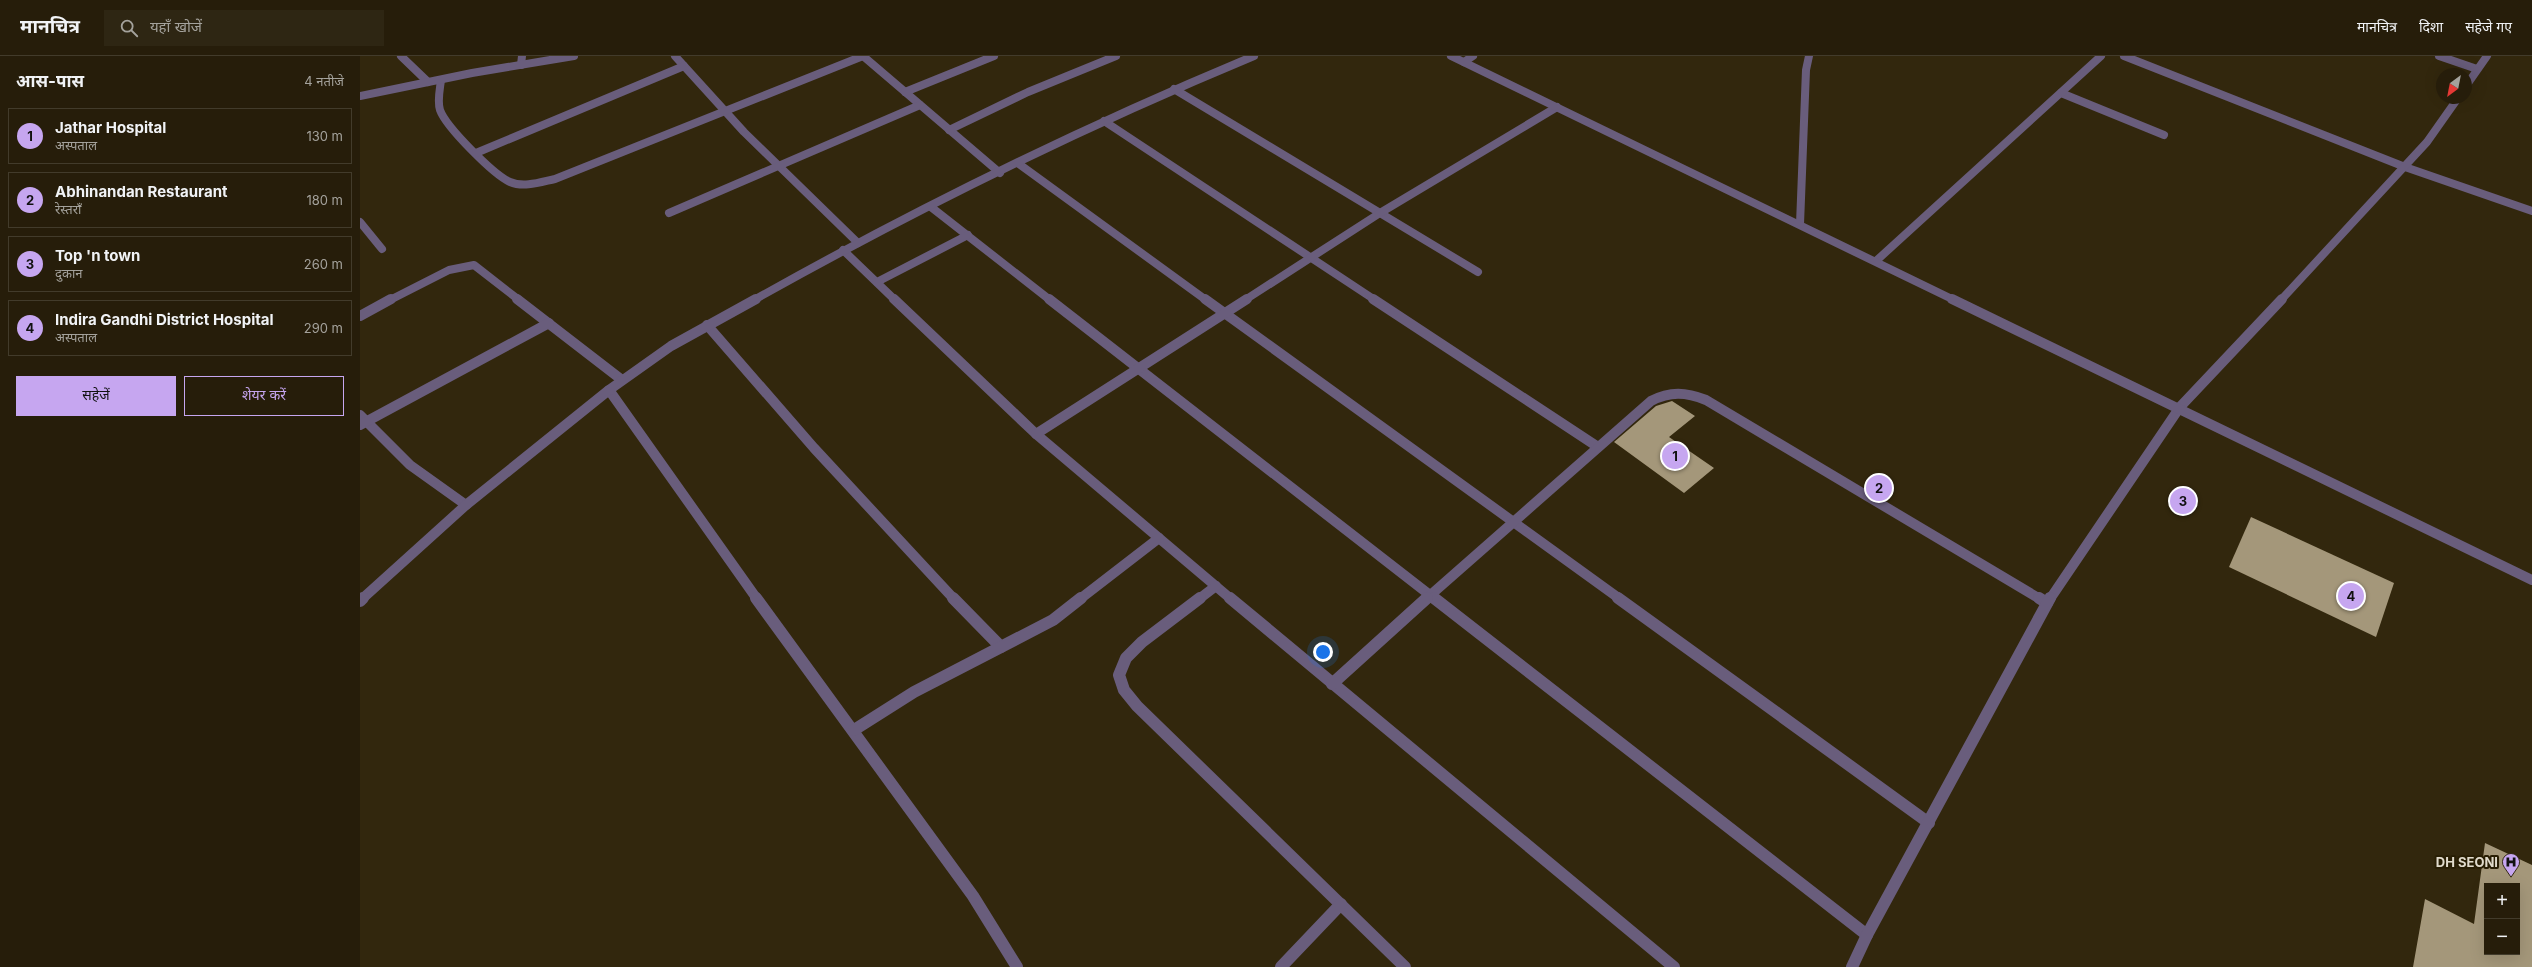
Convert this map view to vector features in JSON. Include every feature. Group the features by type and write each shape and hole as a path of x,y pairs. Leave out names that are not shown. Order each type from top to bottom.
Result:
{"street":[{"path":"401,56 428,82"},
{"path":"521,65 522,56"},
{"path":"360,96 428,82 574,56"},
{"path":"675,56 725,111 858,243"},
{"path":"441,80 440,111 476,154 497,176 509,182 518,184 536,183 555,179 863,56 1000,173"},
{"path":"905,92 994,56"},
{"path":"949,130 1028,92 1116,56"},
{"path":"360,601 466,505 609,390 707,325 843,250 1104,121 1174,88 1254,56"},
{"path":"1451,56 2180,407 2532,580"},
{"path":"1464,62 1473,56"},
{"path":"1800,224 1806,70 1809,56"},
{"path":"1876,261 2101,56"},
{"path":"2124,56 2405,167 2532,211"},
{"path":"2439,56 2478,69"},
{"path":"2472,78 2487,56"},
{"path":"476,154 684,66"},
{"path":"1174,88 1478,272"},
{"path":"2061,93 2164,136"},
{"path":"1852,967 1867,934 1929,823 2047,603 2180,407 2405,167 2427,142 2454,104"},
{"path":"669,213 920,105"},
{"path":"1036,434 1226,314 1380,213 1557,107"},
{"path":"1104,121 1598,447"},
{"path":"1019,164 1929,823"},
{"path":"931,207 1429,596 1867,934"},
{"path":"360,222 382,249"},
{"path":"877,282 968,235"},
{"path":"843,250 1036,434 1332,684 1674,967"},
{"path":"360,316 440,275 468,265 480,268 622,380"},
{"path":"466,505 410,465 362,420 549,323"},
{"path":"707,325 791,425 927,572 1001,647"},
{"path":"609,390 771,619 854,730 973,896 1016,967"},
{"path":"1332,684 1512,521 1598,447 1660,396 1679,392 1696,395 2047,603"},
{"path":"854,730 914,692 1053,620 1159,538"},
{"path":"1216,586 1142,642 1126,658 1119,675 1124,690 1137,706 1405,967"},
{"path":"1281,967 1340,904"}],"building":[{"path":"1672,401 1695,416 1669,437 1714,468 1684,493 1614,442 1656,406"},
{"path":"2251,517 2394,583 2376,637 2229,567"},
{"path":"2485,843 2532,865 2532,967 2413,967 2425,899 2474,924"}],"place":[{"name":"Jathar Hospital","path":"1675,456"},
{"name":"Abhinandan Restaurant","path":"1879,488"},
{"name":"Top 'n town","path":"2183,501"},
{"name":"Indira Gandhi District Hospital","path":"2351,596"},
{"name":"DH SEONI","path":"2511,877"}]}
